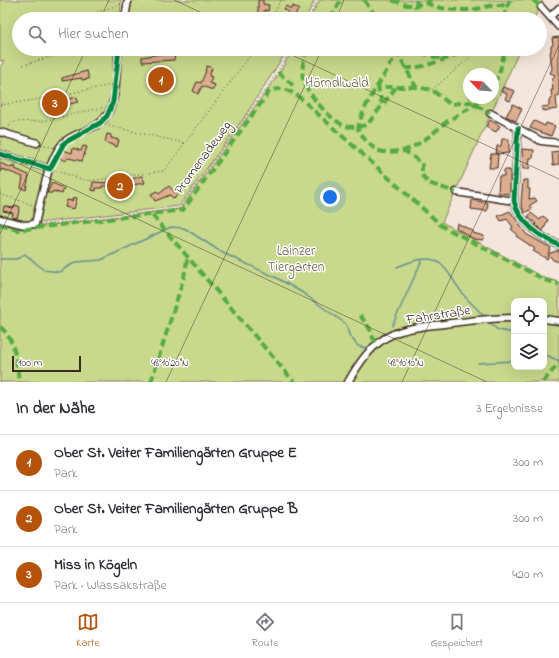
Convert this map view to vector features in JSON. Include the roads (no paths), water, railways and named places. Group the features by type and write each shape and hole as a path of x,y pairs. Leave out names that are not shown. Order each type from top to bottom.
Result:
{"street":[{"path":"126,12 128,1"},
{"path":"541,7 546,12"},
{"path":"550,17 559,8"},
{"path":"547,14 559,27"},
{"path":"0,219 25,225 35,224 50,169 64,143 100,123 107,116 111,106 118,56"},
{"path":"490,113 542,141 559,143"},
{"path":"518,128 514,201 516,210 521,218 546,239 559,244"},
{"path":"3,133 37,143"},
{"path":"0,154 50,169"},
{"path":"456,192 514,201"},
{"name":"Fahrstraße","path":"348,382 356,368 372,348 393,334 419,327 481,319 511,318"},
{"path":"547,319 559,321"}],"waterway":[{"path":"123,12 124,4"},
{"path":"0,259 17,259 25,254 44,270 59,272 76,262 101,260 171,227 184,228 223,253 275,277 303,293 346,324 349,335 358,346 365,348 371,346"},
{"path":"397,267 413,261 425,259 434,260 447,270 467,299 485,317"},
{"path":"392,326 422,260"},
{"path":"488,322 498,330 511,332"},
{"path":"547,355 559,361"},
{"path":"478,363 511,361"}],"place":[{"name":"Ober St. Veiter Familiengärten Gruppe E","path":"161,80"},
{"name":"Miss in Kögeln","path":"55,103"},
{"name":"Ober St. Veiter Familiengärten Gruppe B","path":"120,186"}],"park label":[{"name":"Hörndlwald","path":"337,82"},
{"name":"Lainzer Tiergarten","path":"296,258"}]}
